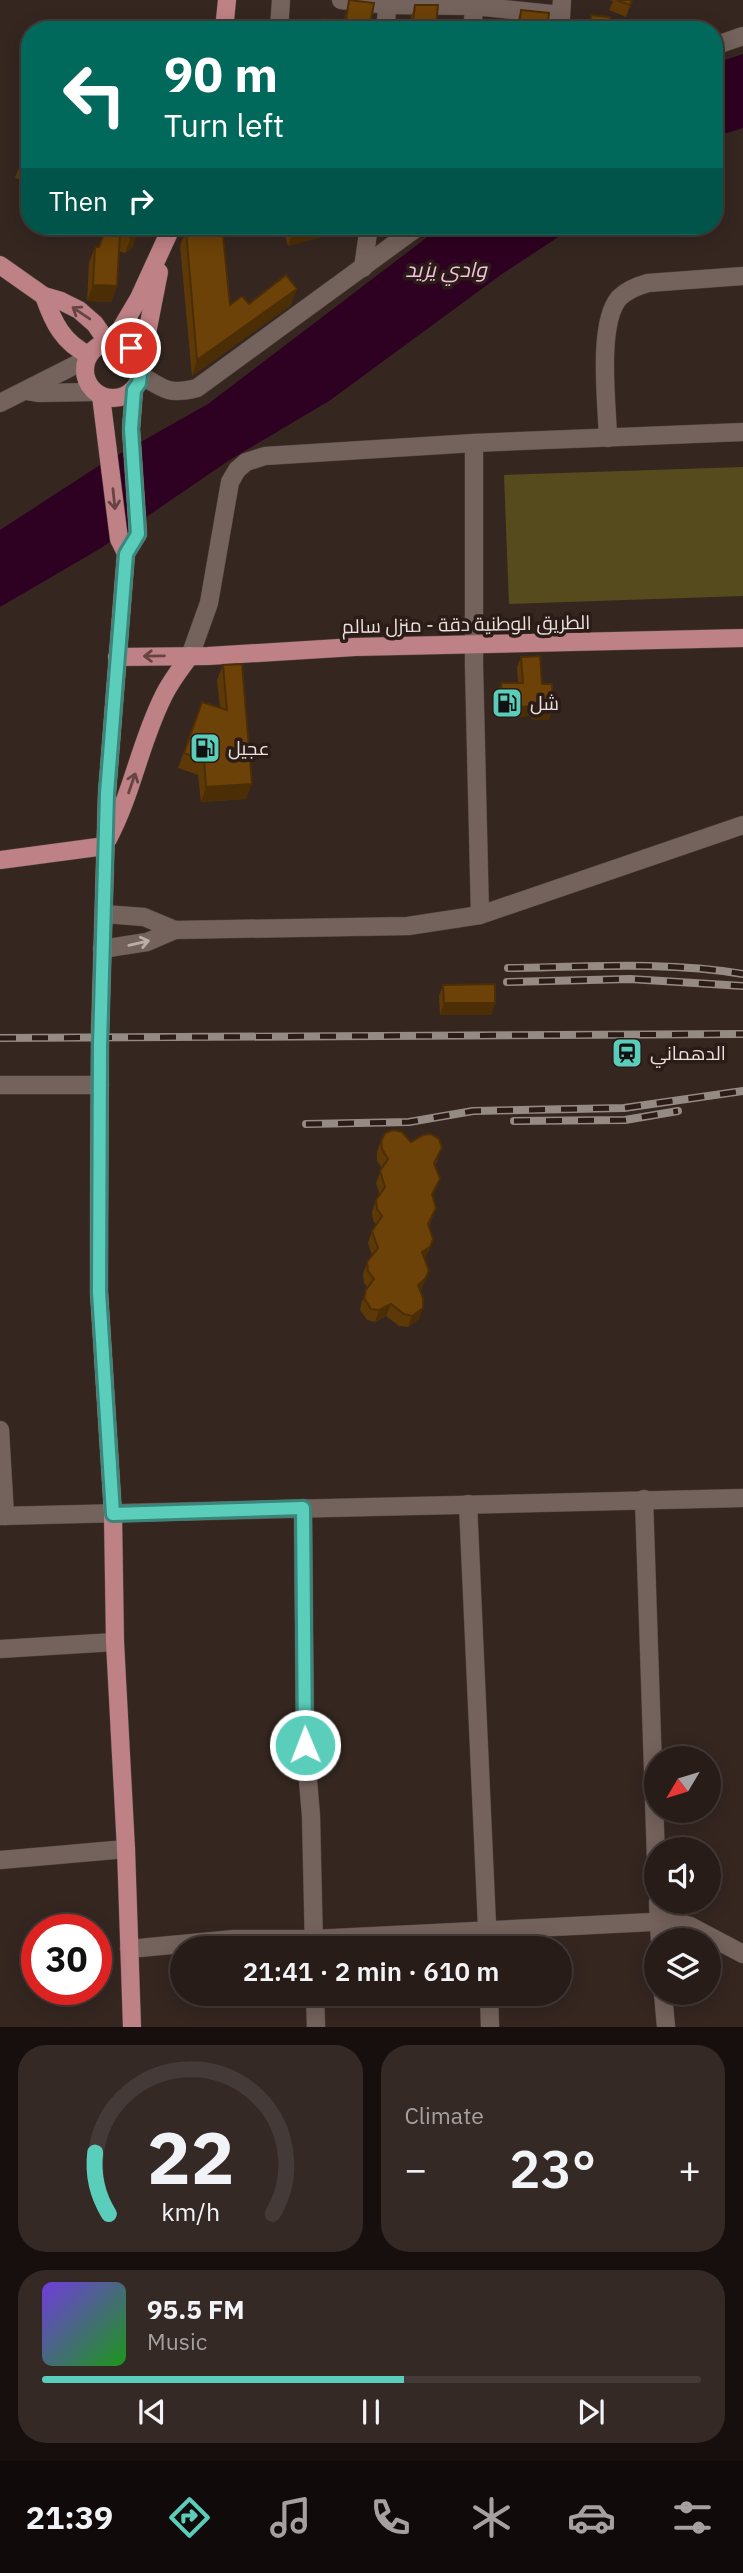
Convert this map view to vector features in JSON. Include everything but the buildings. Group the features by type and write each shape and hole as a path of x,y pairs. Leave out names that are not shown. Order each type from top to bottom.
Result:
{"main road":[{"path":"225,21 227,0"},
{"path":"132,2027 115,1642 113,1514 99,1292 105,846 122,546 98,394 86,380 88,357 100,345 111,342 139,298 169,235"},
{"path":"122,546 138,534 132,445 139,376 165,245"},
{"path":"0,265 44,296 79,310 111,342 131,348 139,376"},
{"path":"44,296 61,334 88,357"},
{"path":"98,394 118,398 139,376"},
{"name":"الطريق الوطنية دقة - منزل سالم","path":"117,657 355,647 743,638"},
{"path":"105,846 125,803 163,696 190,656"},
{"path":"0,860 105,846"}],"street":[{"path":"280,21 281,0"},
{"path":"341,0 475,3 561,15"},
{"path":"386,21 388,2"},
{"path":"472,21 475,3"},
{"path":"723,43 743,36"},
{"path":"363,268 368,235"},
{"path":"139,376 164,391 175,393 197,388 407,235"},
{"path":"608,438 606,338 608,322 618,299 636,286 648,283 743,276"},
{"path":"0,402 27,391 88,357"},
{"path":"27,391 98,394"},
{"path":"190,656 209,603 230,482 246,462 264,456 289,454 743,432"},
{"path":"474,443 480,915"},
{"path":"102,949 147,942 175,930 408,926 480,915 743,825"},
{"path":"104,914 144,917 175,930"},
{"path":"0,1085 100,1085"},
{"path":"0,1430 2,1516 743,1499"},
{"path":"644,1500 655,1837"},
{"path":"468,1504 488,1936"},
{"path":"303,1508 305,1745 311,1816 314,1936"},
{"path":"0,1649 115,1642"},
{"path":"0,1860 126,1849"},
{"path":"669,1928 682,1923 692,1928"},
{"path":"407,1936 488,1929 644,1932"},
{"path":"721,1943 743,1955"},
{"path":"129,1949 170,1945"},
{"path":"664,2005 666,2027"},
{"path":"315,2006 316,2027"},
{"path":"490,2006 491,2027"}],"shaded area":[{"path":"743,467 743,596 509,604 504,475"}],"water":[{"path":"743,54 743,128 723,134 723,61"},
{"name":"وادي يزيد","path":"430,235 561,235 502,274 329,401 228,461 101,548 0,607 0,530 100,465 208,404"}],"railway":[{"path":"508,968 655,966 743,974"},
{"path":"507,982 630,979 743,986"},
{"path":"0,1038 743,1034"},
{"path":"306,1124 409,1122 473,1111 624,1108 743,1091"},
{"path":"514,1121 625,1120 678,1111"}],"place":[{"name":"شل","path":"507,703"},
{"name":"عجيل","path":"205,748"},
{"name":"الدهماني","path":"627,1053"}],"route":[{"path":"131,348 141,364 139,383 134,390 131,429 138,534 126,554 117,657 107,793 100,1046 99,1292 113,1514 303,1508 305,1745"}]}
